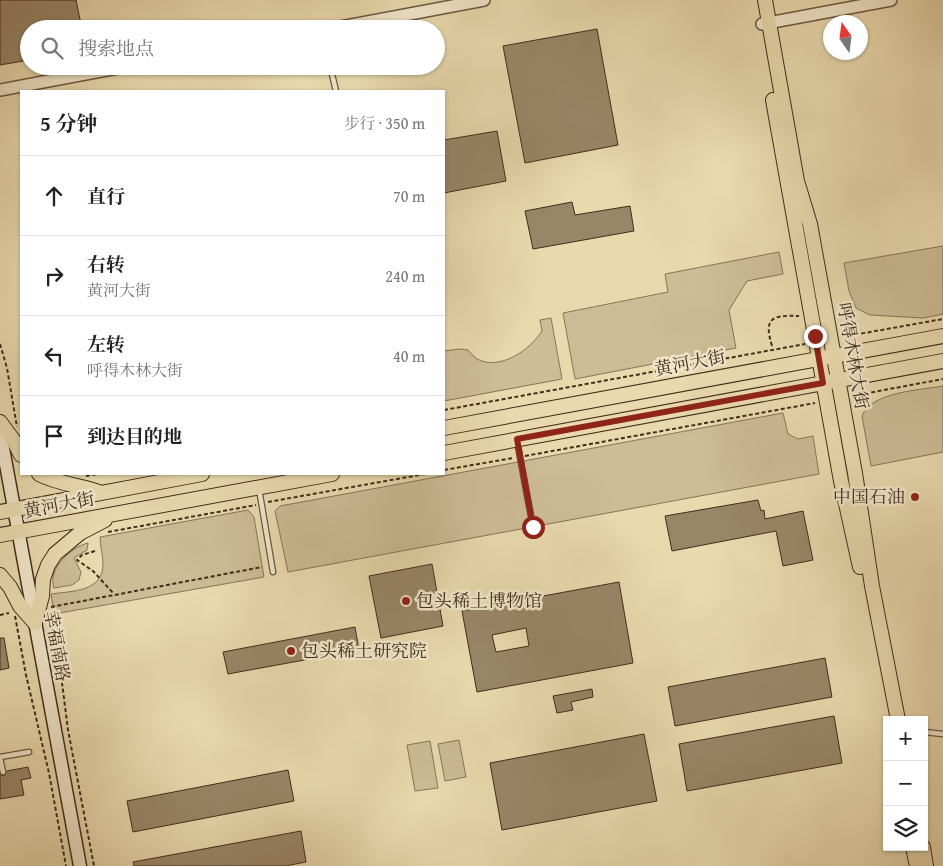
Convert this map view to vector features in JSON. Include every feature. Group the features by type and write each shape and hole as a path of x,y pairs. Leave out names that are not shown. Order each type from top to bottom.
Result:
{"main road":[{"name":"呼得木林大街","path":"758,0 765,23 797,181 810,224 858,491 872,586 897,716"},
{"name":"呼得木林大街","path":"765,0 765,23 777,120 844,501 858,554 888,716"},
{"name":"黄河大街","path":"445,428 943,336"},
{"path":"445,453 943,361"},
{"path":"0,422 20,453"},
{"name":"幸福南路","path":"0,432 7,510 18,532 80,866"},
{"path":"41,475 57,482 102,492"},
{"name":"黄河大街","path":"7,510 196,475"},
{"name":"黄河大街","path":"0,536 326,475"},
{"path":"35,623 42,596 43,579 48,565 55,554 74,537 115,514"},
{"path":"0,575 20,606 35,623"},
{"path":"914,851 916,866"},
{"path":"924,851 926,866"}],"street":[{"path":"378,20 484,0"},
{"path":"765,23 892,0"},
{"path":"0,90 80,75"}],"lane":[{"path":"332,75 336,90"},
{"path":"517,439 533,527"},
{"path":"258,487 273,572"},
{"path":"928,732 943,734"},
{"path":"3,772 0,758 29,752"}],"path":[{"path":"772,346 768,330 772,321 779,316 799,316"},
{"path":"830,340 943,319"},
{"path":"445,410 816,342"},
{"path":"0,344 9,377 18,430"},
{"path":"841,398 943,379"},
{"path":"445,470 826,400"},
{"path":"106,532 420,475"},
{"path":"95,551 82,554 77,560 93,571 114,595"},
{"path":"51,607 262,567"},
{"path":"48,604 60,667 68,730 94,866"},
{"path":"0,615 9,613"},
{"path":"15,616 26,675 50,773 66,866"}],"shaded area":[{"path":"943,246 943,314 923,318 870,315 856,308 849,291 844,263"},
{"path":"779,252 783,274 747,281 729,310 736,348 575,379 563,313 668,292 665,274"},
{"path":"551,318 562,379 445,401 445,351 468,350 477,359 486,362 505,360 514,357 537,338 542,331 540,320"},
{"path":"943,386 943,452 871,466 862,416 867,408 886,397"},
{"path":"783,413 788,434 798,439 813,436 819,474 288,572 275,511 280,506"},
{"path":"248,510 254,517 264,577 54,614 51,594 77,591 92,585 98,580 102,573 103,564 100,537"},
{"path":"88,543 87,550 74,558 81,572 79,580 72,585 54,588 53,580 57,566 68,554"},
{"path":"459,740 466,777 445,781 438,744"},
{"path":"430,741 438,788 415,791 407,745"}],"building":[{"path":"0,0 76,0 80,20 20,20 20,62 0,65"},
{"path":"597,29 618,145 525,163 503,46"},
{"path":"497,131 506,181 445,193 445,140"},
{"path":"572,202 575,215 630,206 634,231 533,249 525,211"},
{"path":"758,500 761,511 764,510 765,519 803,511 813,560 783,566 776,531 672,551 665,516"},
{"name":"包头稀土博物馆","path":"432,564 443,626 381,638 369,576"},
{"path":"619,582 633,663 477,692 462,611","holes":["526,628 529,646 496,652 492,635"]},
{"name":"包头稀土研究院","path":"355,627 359,650 228,674 223,652"},
{"path":"0,638 4,638 9,668 0,670"},
{"path":"825,658 832,697 675,726 668,687"},
{"path":"592,689 593,697 571,702 573,710 557,713 553,696"},
{"path":"834,716 842,763 687,791 679,744"},
{"path":"644,734 657,801 502,830 490,763"},
{"path":"28,767 31,778 21,780 24,795 0,799 0,775 4,776 7,771"},
{"path":"288,770 294,801 133,832 127,801"},
{"path":"301,831 306,862 285,866 134,866 133,862"}],"place":[{"name":"中国石油","path":"915,497"},
{"name":"包头稀土博物馆","path":"406,601"},
{"name":"包头稀土研究院","path":"291,651"}],"route":[{"path":"533,527 517,439 823,383 815,336"}]}
